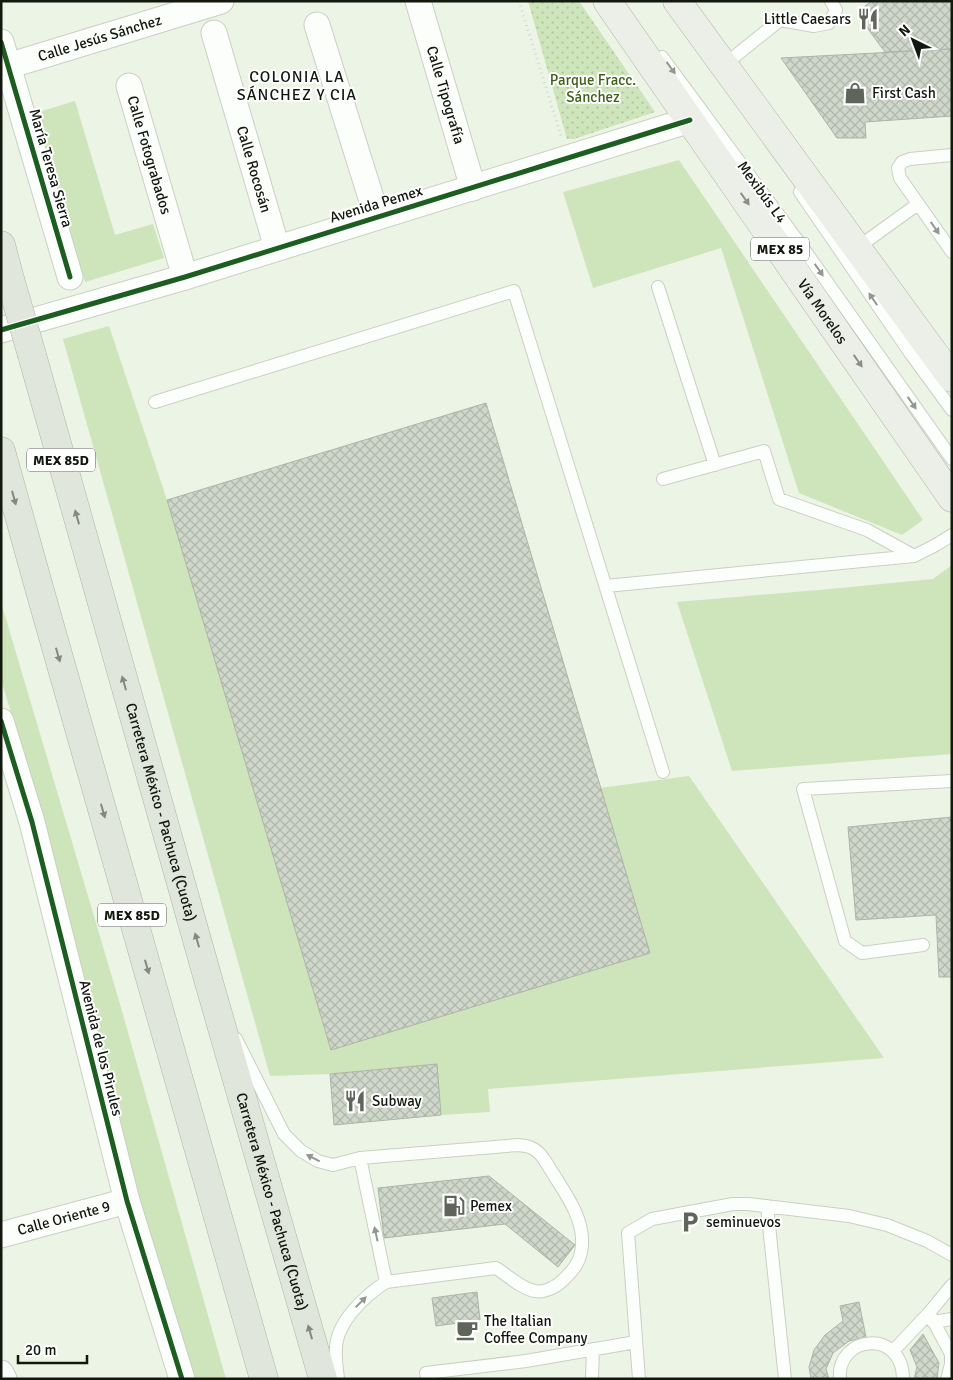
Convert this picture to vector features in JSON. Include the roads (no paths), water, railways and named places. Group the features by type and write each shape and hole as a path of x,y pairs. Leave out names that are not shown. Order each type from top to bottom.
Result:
{"highway":[{"name":"Carretera México - Pachuca (Cuota)","path":"1,245 210,986 324,1379"},
{"name":"MEX 85D","path":"1,451 264,1379"}],"main road":[{"name":"Vía Morelos","path":"607,1 952,498"},
{"path":"677,1 952,378"}],"street":[{"name":"Calle Jesús Sánchez","path":"8,66 222,1"},
{"name":"Calle Tipografía","path":"418,1 473,188"},
{"path":"317,25 377,217"},
{"name":"Calle Rocosán","path":"214,33 278,248"},
{"name":"María Teresa Sierra","path":"1,42 70,277"},
{"name":"Calle Fotograbados","path":"129,86 185,277"},
{"name":"Avenida Pemex","path":"1,330 185,277 690,120"},
{"name":"Avenida de los Pirules","path":"1,721 32,822 126,1201 182,1379"},
{"name":"Calle Oriente 9","path":"1,1234 126,1201"},
{"path":"1,1374 4,1379"}],"lane":[{"path":"621,1 639,26"},
{"path":"666,1 783,167"},
{"path":"724,65 780,20 814,26 829,23 836,10 831,1"},
{"name":"Mexibús L4","path":"657,50 803,248 952,458"},
{"path":"952,155 910,159 902,162 898,168 900,178 952,252"},
{"name":"Mexibús L4","path":"794,184 911,354 952,410"},
{"path":"857,248 918,204"},
{"path":"658,287 715,465"},
{"path":"155,402 514,291 663,772"},
{"path":"914,327 952,356"},
{"path":"664,480 764,451 779,499 867,530 914,556"},
{"path":"606,586 914,556 952,535"},
{"path":"923,946 862,953 845,941 803,789 952,781"},
{"path":"210,986 284,1134 301,1152 318,1162 333,1164 360,1158 518,1144 530,1146 540,1154 570,1202 580,1225 582,1244 579,1260 571,1272 560,1283 549,1290 536,1292 526,1288 496,1268 386,1282 355,1307 342,1328 336,1346 338,1379"},
{"path":"360,1158 386,1282"},
{"path":"639,1379 628,1233 652,1219 733,1204 768,1206 849,1216 887,1225 927,1241 952,1255"},
{"path":"768,1206 785,1379"},
{"path":"893,1351 931,1318 952,1285"},
{"path":"931,1318 952,1318"},
{"path":"931,1318 951,1354 951,1364 947,1379"},
{"path":"428,1379 426,1373 526,1360 636,1342"},
{"path":"840,1379 841,1366 852,1350 862,1344 873,1343 884,1345 900,1359 903,1379"},
{"path":"592,1379 593,1349"}],"place":[{"name":"Little Caesars","path":"868,19"},
{"name":"First Cash","path":"855,93"},
{"name":"Subway","path":"355,1101"},
{"name":"Pemex","path":"454,1206"},
{"name":"seminuevos","path":"690,1222"},
{"name":"The Italian Coffee Company","path":"467,1330"}],"district":[{"name":"COLONIA LA SÁNCHEZ Y CIA","path":"297,85"}],"park label":[{"name":"Parque Fracc. Sánchez","path":"593,88"}]}
